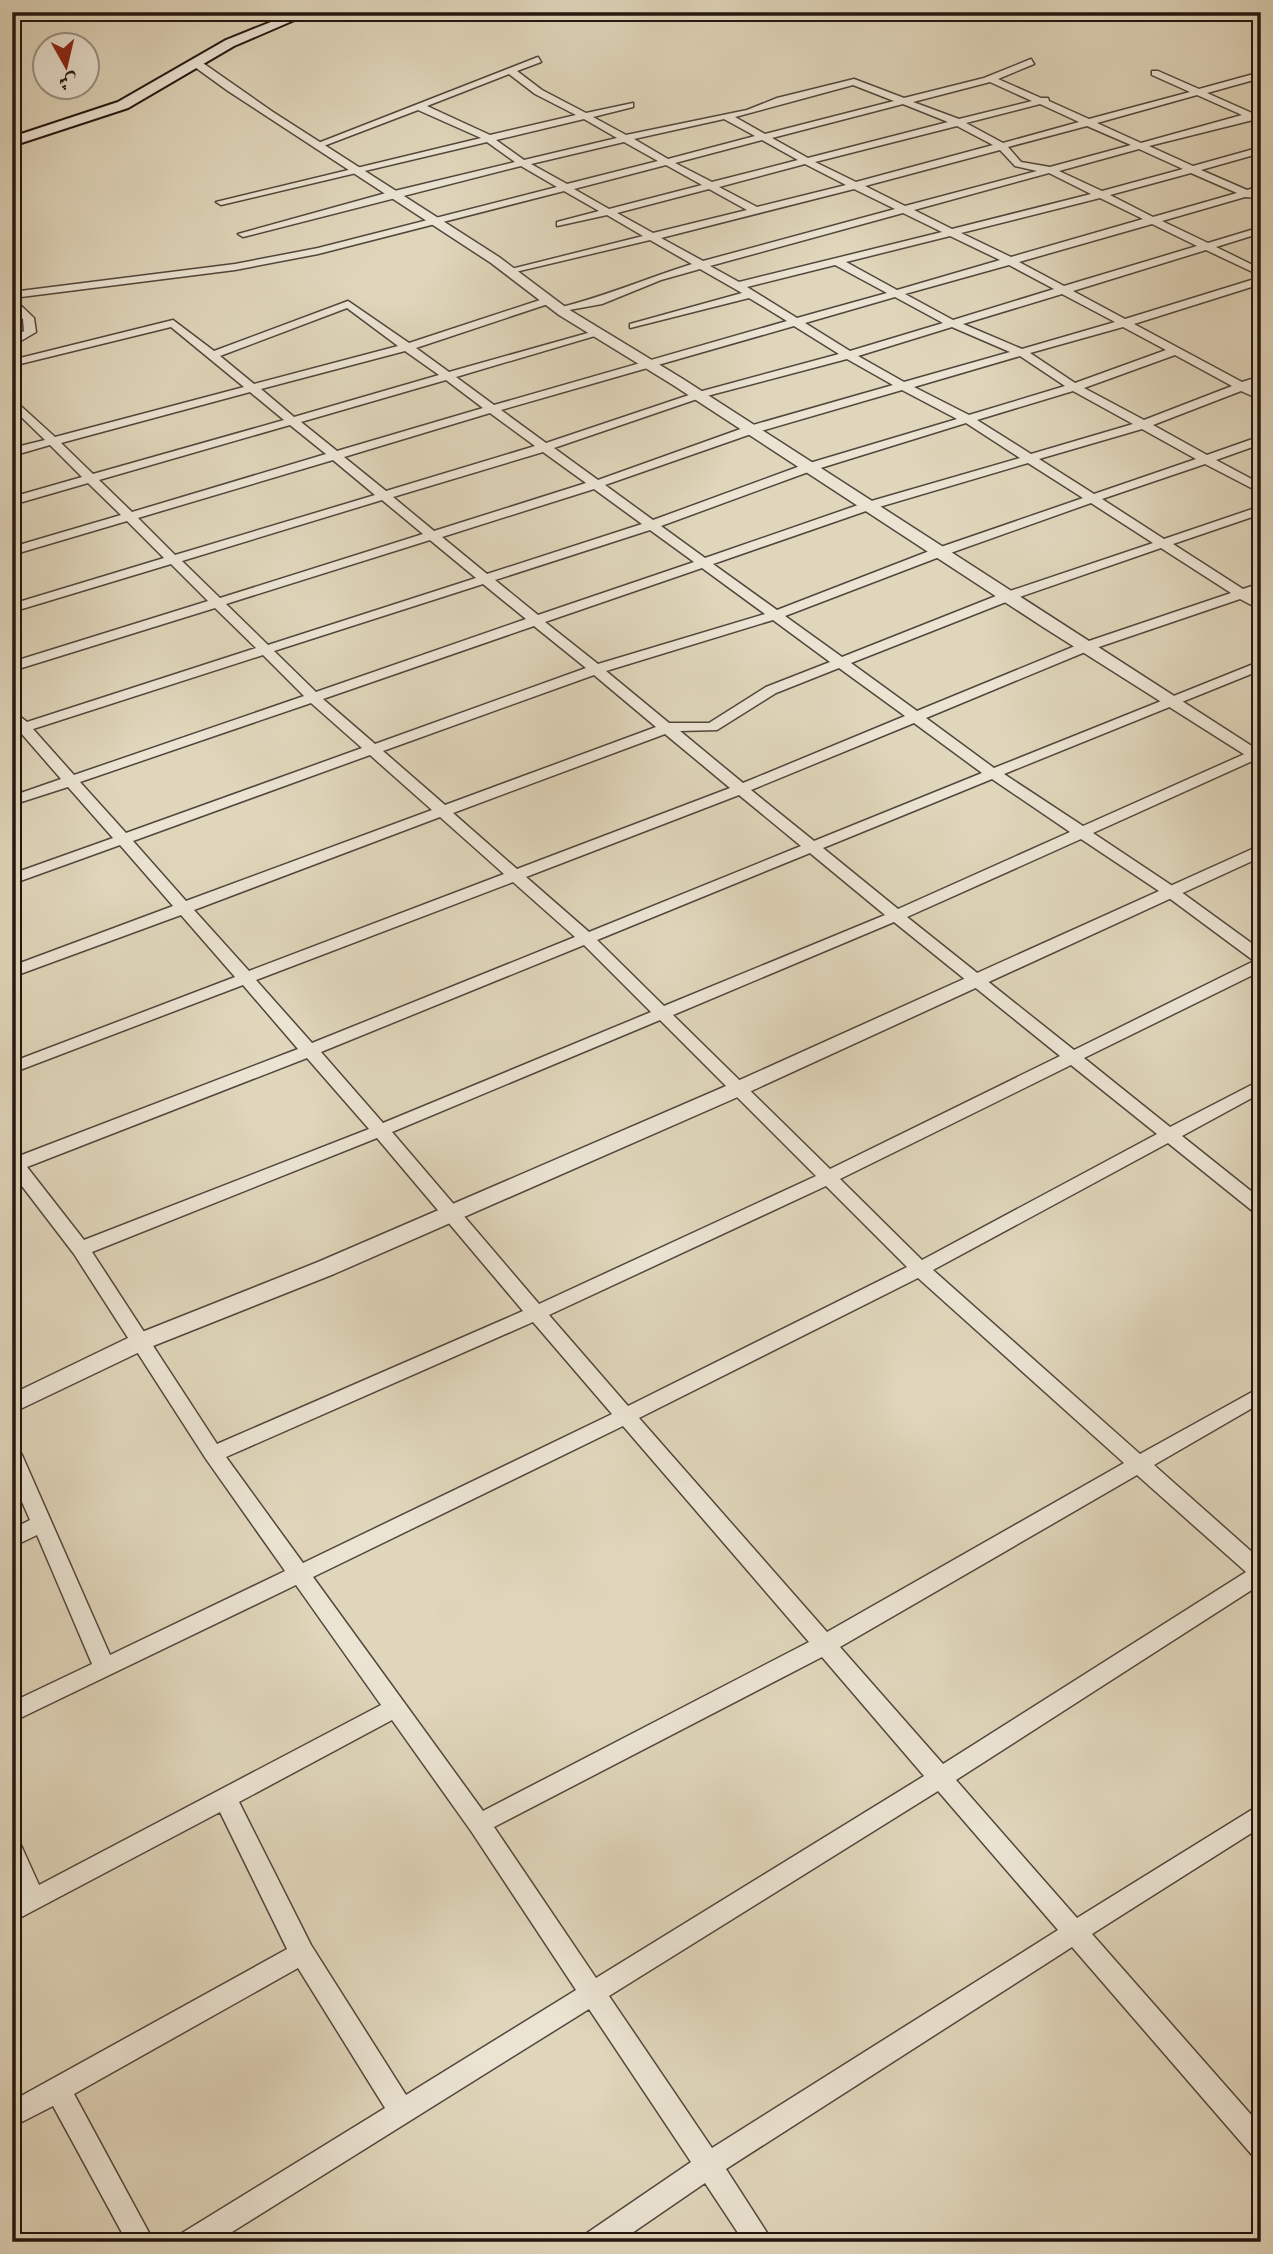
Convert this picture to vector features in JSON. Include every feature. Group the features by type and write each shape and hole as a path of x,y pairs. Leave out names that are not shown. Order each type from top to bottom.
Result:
{"main road":[{"path":"12,142 123,105 230,43 307,12"}],"street":[{"path":"318,145 538,60"},
{"path":"196,62 356,169 390,195 510,272 562,310 699,395 937,553 1257,757"},
{"path":"12,295 235,267 318,251 905,102 991,79 1031,62"},
{"path":"510,70 528,89 586,116 622,140 757,211"},
{"path":"1155,73 1257,116"},
{"path":"510,272 858,185 1261,75"},
{"path":"991,79 1045,100 1086,124 1261,200"},
{"path":"243,234 390,195 726,116 854,82 957,122 1002,146 1018,164 1049,170 1261,273"},
{"path":"561,225 804,160 1045,100"},
{"path":"222,202 630,105"},
{"path":"418,106 490,139 524,164 738,286 849,355 970,419 1028,459 1261,606"},
{"path":"726,116 804,160 1010,261 1261,397"},
{"path":"562,310 598,302 657,278 701,265 1138,145 1257,116"},
{"path":"738,286 1100,195 1261,150"},
{"path":"12,551 492,409 1261,189"},
{"path":"12,608 545,447 699,395 849,355 1261,230"},
{"path":"836,261 951,323 1022,353 1074,387 1261,489"},
{"path":"12,667 642,470 750,430 1022,353 1261,280"},
{"path":"634,327 750,294"},
{"path":"12,452 407,347 547,300"},
{"path":"12,301 28,318 30,332 12,343"},
{"path":"212,355 348,304 995,775 1171,892 1261,961 828,1178 536,1313 213,1454"},
{"path":"12,363 173,323 815,846 976,981 1261,1209"},
{"path":"12,501 599,333"},
{"path":"1175,351 1074,387 807,468 652,525 263,649 16,724 124,839 379,1132 454,1214 625,1416 1261,2146"},
{"path":"12,801 705,564 865,506 1143,425 1261,379"},
{"path":"12,401 314,698 444,810 513,877 585,937 920,1269 1140,1462 1261,1573 940,1778 191,2242"},
{"path":"12,879 597,669 776,615 937,553 1261,440"},
{"path":"12,972 669,727 712,727 771,690 843,664 1006,597 1160,542 1261,510"},
{"path":"12,1068 743,788 1085,647 1261,587"},
{"path":"760,2242 710,2164 478,1824 393,1709 213,1454 81,1249 14,1162 311,1051 585,937 995,775 1261,665"},
{"path":"81,1249 379,1132 661,1015 897,916 1257,757"},
{"path":"12,1404 140,1342 454,1214 740,1088 1261,850"},
{"path":"12,1713 104,1666 625,1416 920,1269 1261,1086"},
{"path":"478,1824 824,1645 1261,1394"},
{"path":"12,1455 104,1666"},
{"path":"12,1539 40,1524"},
{"path":"12,1911 393,1709"},
{"path":"225,1798 302,1953 402,2112"},
{"path":"596,2242 710,2164 1261,1814"},
{"path":"12,1850 34,1899"},
{"path":"12,2115 302,1953"},
{"path":"59,2091 141,2242"}]}
